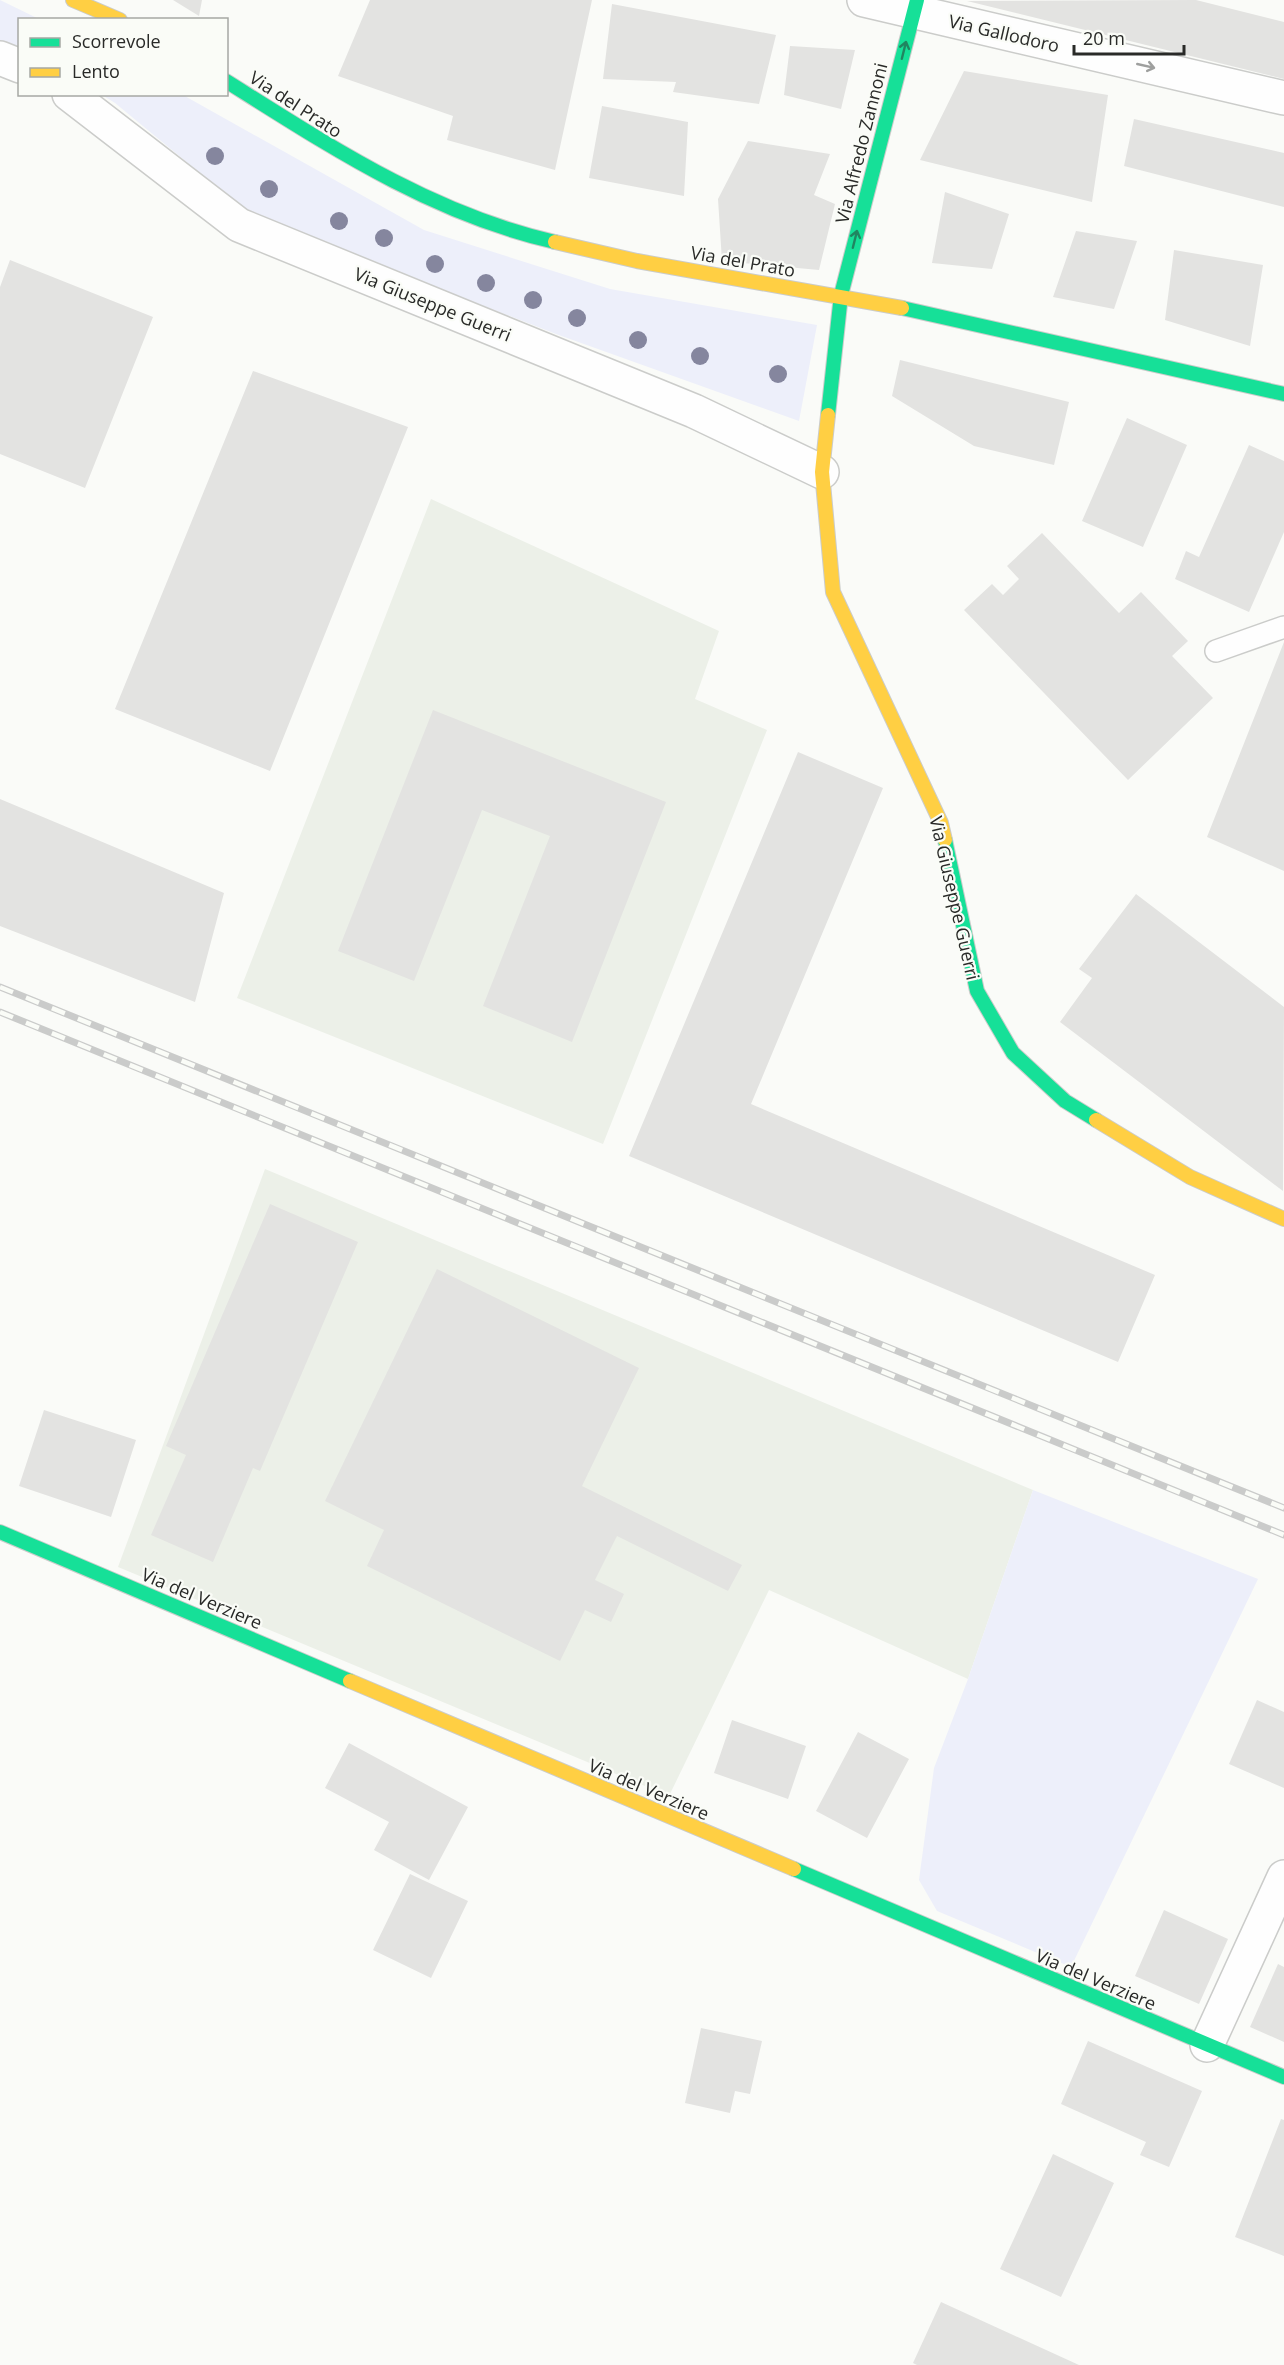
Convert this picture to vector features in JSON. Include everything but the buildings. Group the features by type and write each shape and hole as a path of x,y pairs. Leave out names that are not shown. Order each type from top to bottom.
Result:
{"street":[{"path":"73,0 115,18"},
{"path":"109,0 129,18"},
{"name":"Via Gallodoro","path":"864,0 915,6 1284,98"},
{"name":"Via Alfredo Zannoni","path":"841,295 915,6"},
{"path":"0,58 18,65"},
{"name":"Via del Prato","path":"228,82 334,149 413,193 515,233 637,261 841,295 1006,329 1284,394"},
{"name":"Via Giuseppe Guerri","path":"72,96 239,225 694,411 822,472"},
{"name":"Via Giuseppe Guerri","path":"841,295 822,472 833,592 941,823 977,991 1012,1053 1065,1101 1190,1177 1284,1219"},
{"name":"Via del Verziere","path":"0,1532 1284,2077"},
{"path":"1207,2045 1284,1877"}],"lane":[{"path":"1216,651 1284,627"}],"shaded area":[{"path":"0,0 37,18 18,18 18,49 0,41"},
{"path":"104,96 185,96 424,230 610,289 817,325 799,421 556,334 252,216"},
{"path":"431,499 719,631 695,699 767,730 603,1144 237,998"},
{"path":"265,1169 1033,1490 968,1679 769,1590 669,1796 118,1567"},
{"path":"1033,1490 1258,1579 1071,1967 937,1911 919,1880 934,1768 968,1679"}],"railway":[{"path":"0,987 1284,1508"},
{"path":"0,1012 1284,1535"}],"traffic: fast":[{"path":"828,415 841,295 917,0"},
{"path":"228,82 384,176 466,214 510,230 555,242"},
{"path":"902,308 1284,394"},
{"path":"945,840 977,991 1013,1053 1065,1101 1096,1120"},
{"path":"0,1532 350,1681"},
{"path":"794,1869 1284,2077"}],"traffic: slow":[{"path":"73,0 115,18"},
{"path":"555,242 637,261 902,308"},
{"path":"828,415 822,472 833,592 941,823 945,840"},
{"path":"1096,1120 1190,1177 1284,1219"},
{"path":"350,1681 794,1869"}]}
